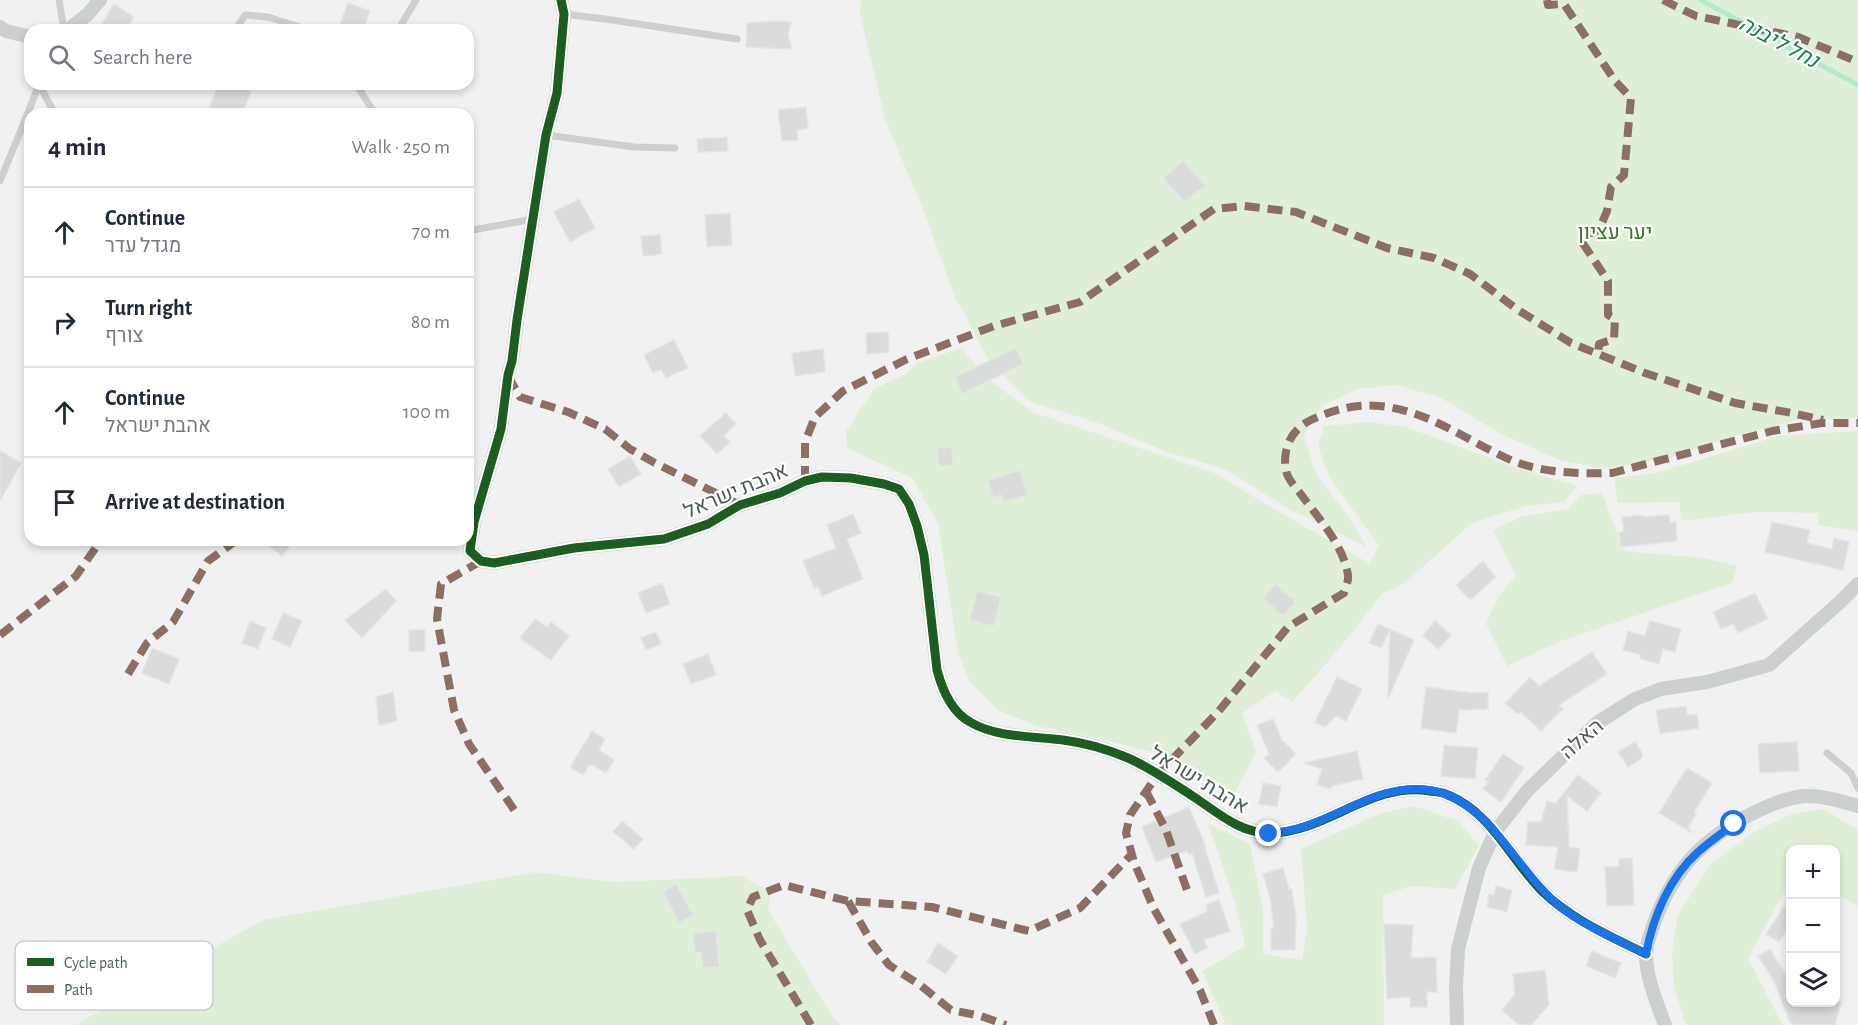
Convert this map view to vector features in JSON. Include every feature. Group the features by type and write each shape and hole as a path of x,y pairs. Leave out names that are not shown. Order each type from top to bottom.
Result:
{"street":[{"path":"74,24 88,14 100,0"},
{"name":"אהבת ישראל","path":"474,522 501,429 508,375 513,361 517,320 546,135 557,93 561,5"},
{"path":"0,27 24,36"},
{"name":"אהבת ישראל","path":"471,546 470,551 481,561 494,563 574,548 664,539 708,524 740,505 780,493 806,481 822,477 851,478 884,484 900,489 909,504 917,526 924,555 937,670 942,687 953,706 969,722 989,730 1098,747 1130,759 1246,830 1269,834 1290,831 1312,824 1376,796 1419,789 1447,794 1468,807 1495,832"},
{"name":"האלה","path":"1457,1025 1458,949 1479,868 1495,832 1527,792 1597,723 1635,699 1661,689 1707,682 1769,665 1858,584"},
{"path":"1665,1025 1650,978 1646,954 1650,934 1671,885 1696,853 1734,824 1763,808 1805,796 1858,806"},
{"path":"1495,832 1542,890 1562,908 1586,924 1646,954"}],"lane":[{"path":"59,0 65,24"},
{"path":"402,24 416,0"},
{"path":"561,5 612,20 737,39"},
{"path":"239,24 245,15 268,17 290,24"},
{"path":"31,108 38,90"},
{"path":"42,90 52,108"},
{"path":"360,90 371,108"},
{"path":"0,181 24,125"},
{"path":"546,135 634,147 675,148"},
{"path":"474,230 534,219"},
{"path":"1827,753 1851,773 1858,788"}],"green space":[{"name":"יער עציון","path":"861,0 1858,0 1858,418 1797,420 1739,435 1672,457 1604,469 1559,460 1501,434 1441,398 1397,385 1357,389 1322,406 1304,436 1316,474 1349,517 1367,547 1289,509 1225,469 1167,452 1098,423 1031,402 991,364 954,295 926,217 885,119 860,14"},
{"path":"961,348 993,383 1032,412 1217,474 1369,563 1379,546 1329,477 1318,446 1324,426 1369,422 1406,427 1517,468 1577,486 1564,502 1526,506 1472,523 1404,584 1383,593 1339,649 1292,702 1275,691 1242,713 1256,752 1231,800 1203,779 1156,753 1036,726 998,710 970,682 958,653 938,523 912,478 847,448 846,431 874,389 906,374 917,363"},
{"path":"1858,431 1858,531 1818,525 1818,513 1755,512 1681,521 1679,502 1618,503 1614,478 1656,473 1778,436"},
{"path":"1602,493 1624,551 1704,558 1737,566 1732,583 1561,641 1507,666 1486,624 1498,597 1516,575 1493,530 1521,517 1567,509 1581,495"},
{"path":"1414,806 1458,821 1479,846 1455,889 1412,886 1383,895 1384,1025 1226,1025 1202,971 1245,946 1235,902 1208,824 1250,844 1263,911 1263,954 1302,960 1307,929 1301,849 1381,813"},
{"path":"1824,809 1858,830 1858,906 1840,896 1840,845 1786,845 1786,888 1748,958 1783,1025 1686,1025 1674,987 1672,950 1678,915 1709,866 1750,834 1789,815"},
{"path":"535,872 615,882 741,876 771,892 768,910 834,1019 841,1025 75,1025 102,1010 213,1010 213,948 263,920"}],"building":[{"path":"348,3 370,11 365,24 340,24"},
{"path":"114,4 134,17 130,24 102,24"},
{"path":"791,22 788,35 792,49 746,47 747,23"},
{"path":"216,90 251,92 244,108 209,108"},
{"path":"806,107 808,128 797,130 798,140 782,141 778,110"},
{"path":"727,137 728,151 698,152 697,139"},
{"path":"1183,161 1205,185 1185,202 1163,178"},
{"path":"579,199 595,228 570,242 554,212"},
{"path":"730,213 732,245 707,247 705,215"},
{"path":"660,235 662,254 643,256 641,236"},
{"path":"888,332 889,352 867,354 866,333"},
{"path":"674,340 688,368 666,378 661,369 653,373 644,355"},
{"path":"1016,348 1023,364 962,394 955,377"},
{"path":"823,349 825,372 795,376 792,353"},
{"path":"726,413 736,424 724,436 730,442 717,454 700,436"},
{"path":"952,447 953,465 939,466 937,448"},
{"path":"0,451 21,463 0,501"},
{"path":"630,456 641,474 619,487 608,469"},
{"path":"1020,470 1027,495 1003,502 1001,495 993,498 988,480"},
{"path":"853,514 861,533 847,539 863,579 822,596 818,587 814,588 803,561 836,548 827,525"},
{"path":"1643,515 1643,517 1669,515 1670,523 1676,522 1677,541 1621,547 1619,533 1624,532 1622,517"},
{"path":"1772,522 1810,530 1807,543 1832,549 1834,538 1849,542 1843,570 1765,552"},
{"path":"269,546 290,546 282,556"},
{"path":"1483,561 1496,577 1470,600 1456,585"},
{"path":"662,583 670,604 646,613 638,593"},
{"path":"1275,584 1296,602 1283,616 1263,598"},
{"path":"386,589 396,601 362,638 345,620"},
{"path":"977,591 1001,597 994,626 970,620"},
{"path":"1755,593 1768,619 1738,633 1733,624 1721,629 1713,612"},
{"path":"283,613 302,621 290,647 272,639"},
{"path":"535,619 547,627 551,622 569,636 551,660 520,638"},
{"path":"250,621 266,628 258,649 242,643"},
{"path":"1435,621 1451,635 1438,649 1423,636"},
{"path":"1650,621 1681,629 1675,652 1663,649 1659,664 1640,659 1641,655 1623,650 1628,631 1645,636"},
{"path":"1378,624 1414,640 1388,699 1390,630 1381,648 1369,643"},
{"path":"409,630 425,630 425,651 409,651"},
{"path":"656,632 661,644 646,650 641,638"},
{"path":"152,648 179,659 169,684 142,673"},
{"path":"1592,652 1607,674 1559,705 1563,709 1541,731 1521,712 1518,714 1505,703 1530,677 1539,686"},
{"path":"708,654 716,675 691,684 683,664"},
{"path":"1337,677 1362,689 1346,721 1336,716 1325,727 1315,722"},
{"path":"1426,687 1488,693 1488,709 1459,710 1456,733 1421,728"},
{"path":"393,692 397,721 379,725 376,697"},
{"path":"1686,706 1687,715 1697,714 1699,728 1660,734 1656,710"},
{"path":"1273,719 1282,740 1296,754 1278,772 1264,758 1269,754 1257,725"},
{"path":"592,731 605,739 599,750 614,760 606,773 590,764 583,775 570,767"},
{"path":"1635,742 1642,753 1642,758 1628,767 1618,752"},
{"path":"1797,742 1799,771 1760,773 1758,744"},
{"path":"1444,745 1478,748 1475,779 1441,776"},
{"path":"1357,751 1363,779 1332,786 1331,789 1317,785 1322,769 1304,763"},
{"path":"1503,754 1524,768 1501,802 1483,789 1489,781 1485,780"},
{"path":"1687,768 1712,783 1694,812 1696,814 1688,827 1692,833 1659,813 1669,797 1671,800 1670,795"},
{"path":"1578,775 1601,793 1587,811 1567,796 1569,847 1580,849 1577,872 1554,869 1558,847 1526,845 1528,821 1541,822 1547,801 1556,803"},
{"path":"1263,783 1281,786 1277,807 1259,804"},
{"path":"1189,807 1206,847 1219,893 1206,897 1192,853 1189,855 1187,851 1156,862 1142,827"},
{"path":"622,821 643,839 634,849 613,832"},
{"path":"1632,858 1634,905 1607,906 1605,867 1619,866 1619,859"},
{"path":"1283,868 1289,889 1292,889 1296,918 1295,950 1271,950 1271,928 1274,928 1270,898 1263,874"},
{"path":"676,884 693,915 679,923 663,892"},
{"path":"1496,886 1512,890 1507,912 1487,907 1489,894 1494,896"},
{"path":"1219,900 1230,931 1204,940 1208,948 1195,954 1180,924 1208,911 1206,905"},
{"path":"1786,904 1786,932 1779,942 1766,934"},
{"path":"1384,924 1413,925 1411,958 1436,957 1437,992 1427,992 1427,1007 1410,1007 1410,997 1387,999"},
{"path":"716,931 719,967 703,968 701,952 695,953 693,933"},
{"path":"938,943 958,956 946,974 927,962"},
{"path":"1770,949 1786,975 1786,1007 1840,1007 1835,1025 1795,1025 1790,1022 1774,981 1758,956"},
{"path":"1592,951 1621,963 1615,978 1586,966"},
{"path":"1545,970 1549,1005 1531,1025 1519,1025 1502,1010 1515,994 1513,974"}],"waterway":[{"name":"נחל ליבנה","path":"1701,0 1858,85"}],"marked path":[{"path":"1547,0 1548,5 1564,4 1615,81 1631,98 1624,175 1611,187 1607,211 1599,230 1588,234 1582,242 1608,281 1608,315 1615,319 1614,339 1599,344 1598,354"},
{"path":"1663,0 1696,16 1798,37 1858,62"},
{"path":"805,481 805,442 815,417 843,391 907,359 994,326 1080,302 1214,209 1244,206 1296,212 1387,248 1434,258 1470,274 1518,310 1571,343 1645,373 1735,403 1823,420"},
{"path":"508,376 520,397 568,412 605,429 630,449 740,505"},
{"path":"1214,1025 1200,990 1154,909 1134,862 1126,833 1130,815 1158,774 1218,712 1288,627 1344,593 1348,575 1341,553 1329,532 1291,482 1287,473 1285,455 1289,441 1297,430 1309,421 1334,411 1351,407 1379,406 1431,420 1525,465 1562,472 1612,473 1772,431 1822,423 1858,423"},
{"path":"0,635 76,576 97,546"},
{"path":"128,674 147,643 173,622 208,561 229,546"},
{"path":"481,561 441,584 437,619 454,710 469,744 517,814"},
{"path":"1146,791 1166,830 1187,890"},
{"path":"811,1025 760,940 747,910 753,897 784,885 848,901 932,907 1029,931 1080,908 1132,854"},
{"path":"848,901 872,943 889,965 920,985 951,1010 981,1016 1006,1025"}],"cycle path":[{"path":"474,522 501,429 546,135 557,93 564,14 561,0"},
{"path":"471,546 470,551 481,561 494,563 574,548 664,539 708,524 740,505 822,477 851,478 899,489 909,504 924,555 939,677 953,706 970,722 1003,734 1072,741 1120,755 1162,776 1230,821 1260,832 1271,833 1311,825 1389,793 1409,790 1444,793 1476,813 1500,838 1542,891 1566,911 1646,954"}],"route":[{"path":"1269,834 1290,831 1312,824 1376,796 1398,791 1419,789 1447,794 1468,807 1495,832 1542,890 1562,908 1586,924 1646,954 1650,934 1671,885 1696,853 1734,824"}]}
